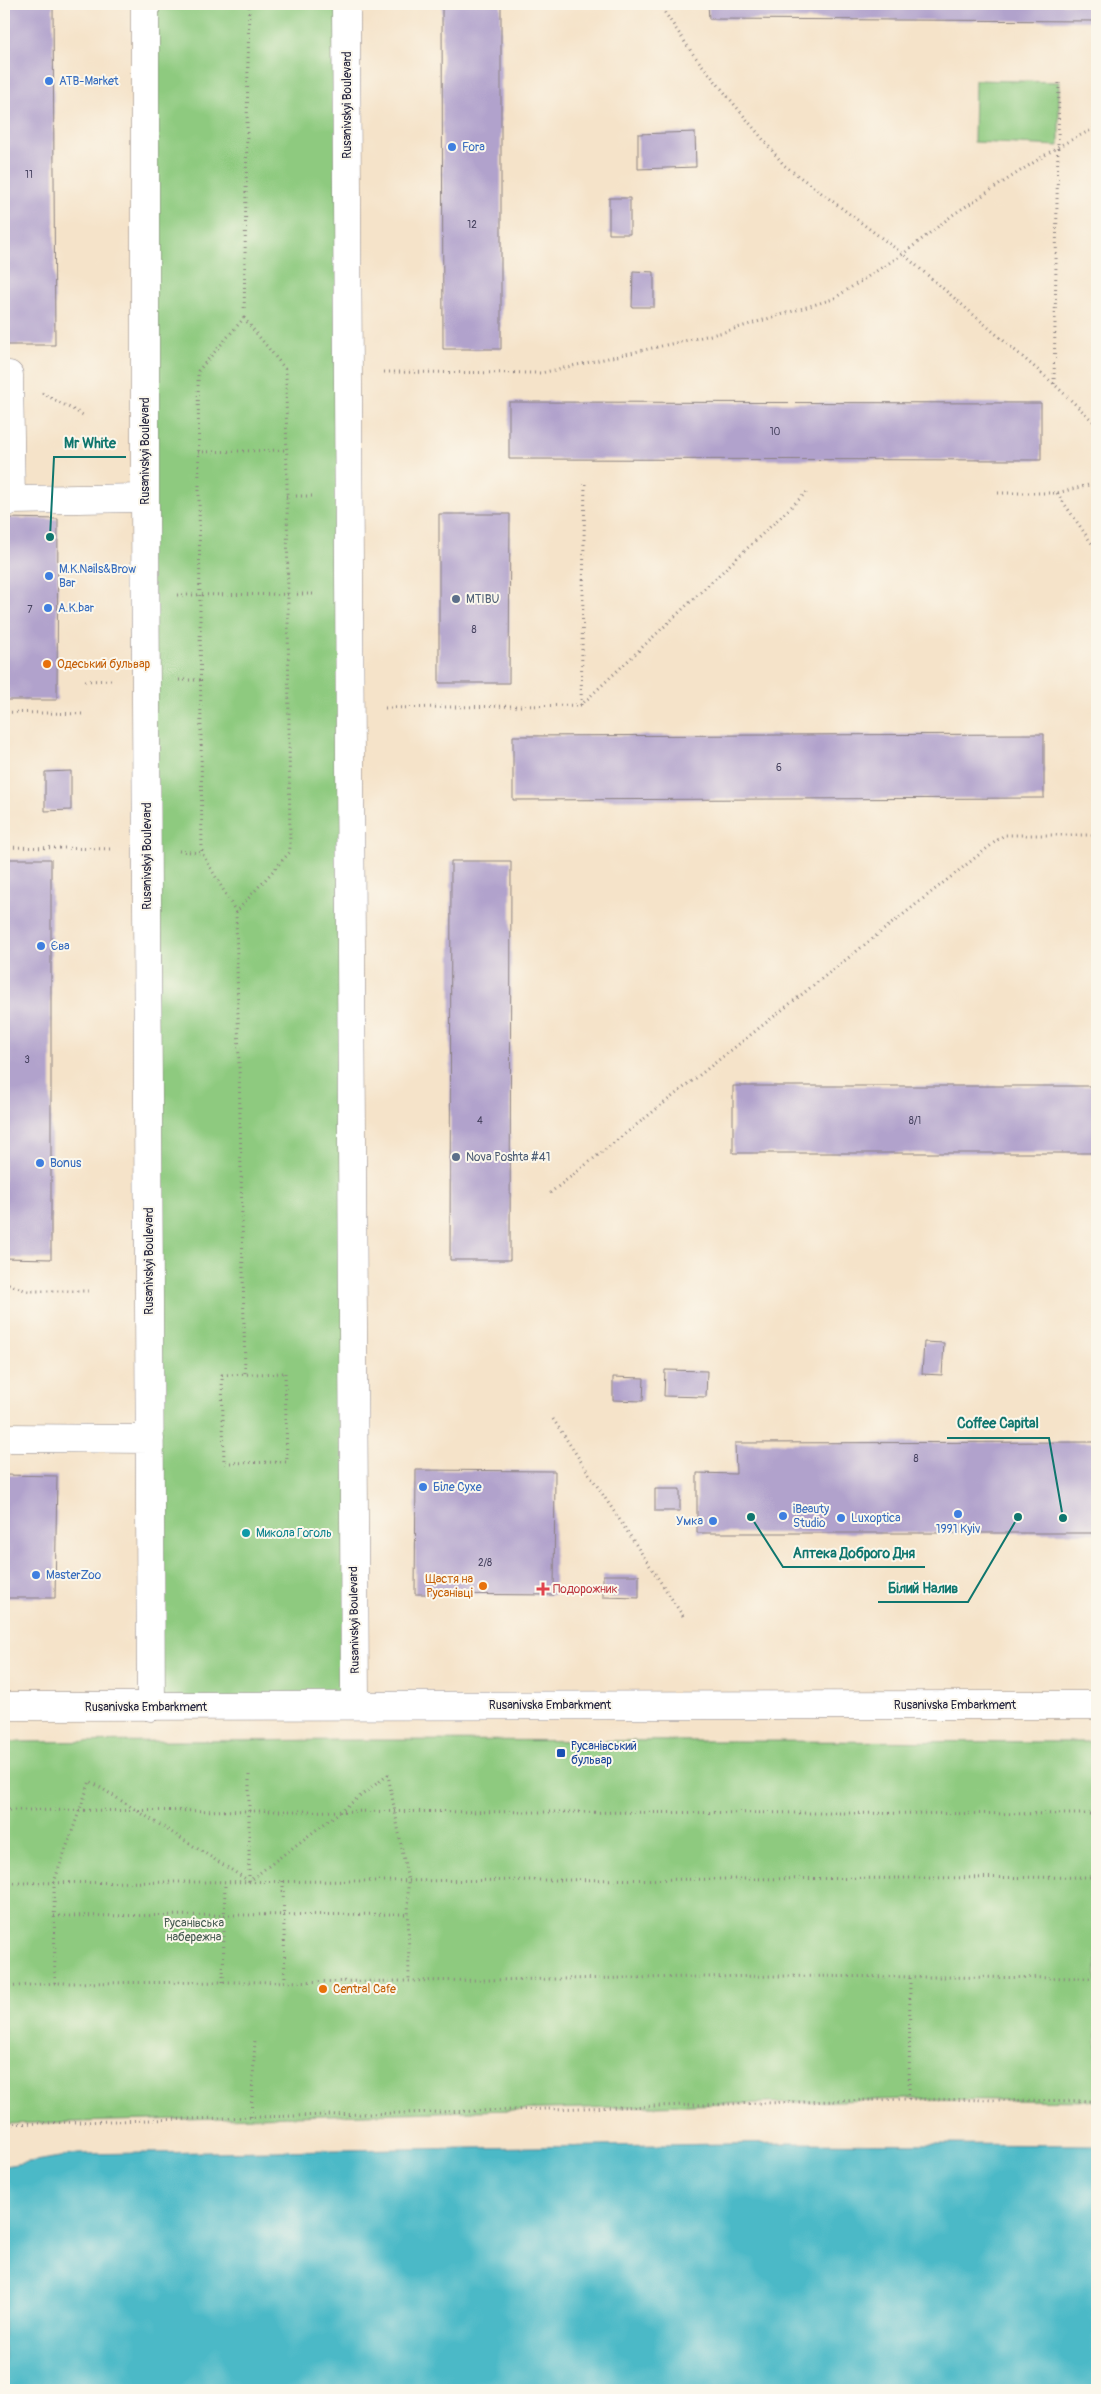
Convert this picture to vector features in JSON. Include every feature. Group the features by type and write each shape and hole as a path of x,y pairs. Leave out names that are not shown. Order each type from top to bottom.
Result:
{"street":[{"name":"Rusanivskyi Boulevard","path":"145,4 145,498 151,1707"},
{"name":"Rusanivskyi Boulevard","path":"346,4 355,1705"},
{"path":"9,375 7,502 145,498"},
{"path":"4,1438 150,1439"},
{"name":"Rusanivska Embarkment","path":"4,1706 1097,1706"}],"path":[{"path":"236,912 290,852 286,370 244,318 249,4"},
{"path":"659,4 693,54 784,166 903,254 1054,384 1097,425"},
{"path":"1054,384 1059,82"},
{"path":"384,372 541,373 724,332 833,299 903,254 954,214 1059,146 1097,127"},
{"path":"244,318 198,371 198,452 202,853 236,912 245,1374"},
{"path":"198,452 286,450"},
{"path":"998,493 1057,493 1097,483"},
{"path":"581,705 585,484"},
{"path":"385,708 581,705 809,490"},
{"path":"1057,493 1097,551"},
{"path":"146,596 350,594"},
{"path":"85,714 5,712 4,847 147,849 202,853"},
{"path":"550,1193 1004,835 1097,835"},
{"path":"4,1282 26,1291 88,1291"},
{"path":"285,1373 287,1462 224,1463 222,1375 245,1374 285,1373"},
{"path":"553,1419 683,1616"},
{"path":"249,1775 249,1881"},
{"path":"249,1881 388,1775 408,1881 409,1981"},
{"path":"55,1983 54,1882 90,1781 249,1881"},
{"path":"4,1810 1097,1814"},
{"path":"4,1883 1097,1877"},
{"path":"283,1881 285,1981"},
{"path":"223,1982 225,1882"},
{"path":"54,1916 408,1914"},
{"path":"4,1987 55,1983 774,1976 1097,1978"},
{"path":"910,1978 910,2099"},
{"path":"251,2117 255,2040"},
{"path":"4,2124 910,2099 1097,2101"}],"green space":[{"path":"145,4 346,4 355,1705 151,1707"},
{"path":"975,80 1059,82 1059,146 974,142"},
{"path":"1097,217 1097,406 1093,406"},
{"name":"Русанівська набережна","path":"365,1740 1097,1742 1097,2101 909,2099 4,2124 4,1742"}],"water":[{"path":"792,2143 1097,2145 1097,2390 4,2390 4,2166 78,2154"}],"building":[{"path":"4,4 53,4 55,345 4,345"},
{"path":"442,4 501,4 501,349 443,349"},
{"path":"708,4 1097,4 1097,21 709,19"},
{"path":"695,132 696,167 638,169 638,134"},
{"path":"609,198 630,198 630,234 609,234"},
{"path":"633,271 654,272 654,307 632,307"},
{"path":"509,402 1041,403 1041,460 509,459"},
{"path":"439,514 510,514 509,683 439,683"},
{"path":"4,518 58,519 57,700 4,700"},
{"path":"1044,734 1044,798 513,800 513,736"},
{"path":"71,771 71,810 45,811 45,772"},
{"path":"4,859 51,859 51,1259 4,1258"},
{"path":"451,861 511,861 510,1260 450,1260"},
{"path":"733,1086 1097,1086 1097,1153 733,1153"},
{"path":"924,1342 944,1343 942,1375 922,1374"},
{"path":"665,1370 707,1371 706,1397 664,1396"},
{"path":"613,1377 644,1378 643,1401 613,1400"},
{"path":"1097,1442 1097,1533 697,1533 697,1473 736,1474 735,1443"},
{"path":"416,1470 555,1471 554,1595 415,1594"},
{"path":"4,1475 57,1476 55,1598 4,1598"},
{"path":"655,1489 680,1489 680,1511 655,1511"},
{"path":"603,1575 639,1575 639,1598 603,1597"}],"place":[{"name":"ATB-Market","path":"49,81"},
{"name":"Fora","path":"452,147"},
{"name":"Mr White","path":"50,537"},
{"name":"M.K.Nails&Brow Bar","path":"49,576"},
{"name":"MTIBU","path":"456,599"},
{"name":"A.K.bar","path":"48,608"},
{"name":"Одеський бульвар","path":"47,664"},
{"name":"Єва","path":"41,946"},
{"name":"Nova Poshta #41","path":"456,1157"},
{"name":"Bonus","path":"40,1163"},
{"name":"Біле Сухе","path":"423,1487"},
{"name":"1991 Kyiv","path":"958,1514"},
{"name":"iBeauty Studio","path":"783,1516"},
{"name":"Аптека Доброго Дня","path":"751,1517"},
{"name":"Білий Налив","path":"1018,1517"},
{"name":"Luxoptica","path":"841,1518"},
{"name":"Coffee Capital","path":"1063,1518"},
{"name":"Умка","path":"713,1521"},
{"name":"Микола Гоголь","path":"246,1533"},
{"name":"MasterZoo","path":"36,1575"},
{"name":"Щастя на Русанівці","path":"483,1586"},
{"name":"Подорожник","path":"543,1589"},
{"name":"Русанівський бульвар","path":"561,1753"},
{"name":"Central Cafe","path":"323,1989"}]}
